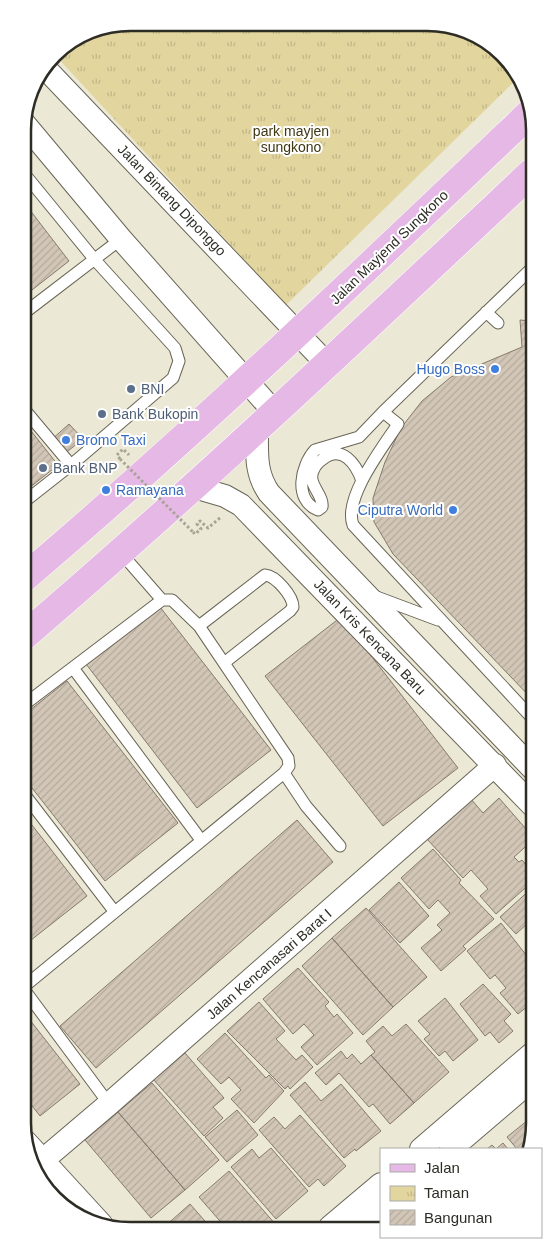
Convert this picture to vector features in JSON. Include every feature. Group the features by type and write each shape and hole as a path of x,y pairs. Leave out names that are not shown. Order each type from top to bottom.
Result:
{"main road":[{"name":"Jalan Mayjend Sungkono","path":"31,572 117,499 155,461 246,382 525,118"},
{"path":"31,630 121,553 266,421 526,178"}],"street":[{"name":"Jalan Bintang Diponggo","path":"50,73 327,364"},
{"path":"31,132 121,239 246,382 266,421"},
{"name":"Jalan Kris Kencana Baru","path":"266,421 257,468 268,493 526,762"},
{"name":"Jalan Kris Kencana Baru","path":"194,486 225,496 241,505 526,798"},
{"name":"Jalan Kencanasari Barat I","path":"40,1163 495,765"},
{"path":"422,1148 526,1059"},
{"path":"452,1148 526,1085"},
{"path":"42,1167 91,1214"},
{"path":"336,1222 380,1185"},
{"path":"366,1222 380,1211"}],"lane":[{"path":"31,182 95,260 176,348 178,361 173,378 31,496"},
{"path":"31,308 121,239"},
{"path":"362,481 357,467 345,456 337,454 328,455 318,463 312,474 314,485 322,501 322,508 318,510 312,507 304,494 302,470 315,450 325,445 350,441 358,437 526,274"},
{"path":"486,312 498,323"},
{"path":"383,412 398,424 362,481 353,502 351,515 353,525 526,712"},
{"path":"31,417 71,465"},
{"path":"121,553 162,600"},
{"path":"199,626 265,575 273,578 291,598 293,607 290,611 224,663"},
{"path":"365,592 440,621"},
{"path":"31,700 162,600 172,600 199,626 288,758 289,766 284,773 31,980"},
{"path":"73,668 201,840"},
{"path":"284,773 306,806 340,846"},
{"path":"31,803 114,912"},
{"path":"31,999 109,1104"}],"path":[{"path":"120,459 195,534 202,529 197,524 200,521 208,528 217,520"}],"green space":[{"name":"park mayjen sungkono","path":"124,31 433,31 459,36 471,41 501,65 514,82 286,305 60,60 86,41 98,36"}],"building":[{"path":"31,211 69,261 31,291"},
{"name":"Ciputra World","path":"520,320 526,321 526,693 393,554 374,522 373,498 385,462 401,428 422,401 451,377 522,347"},
{"name":"Bromo Taxi","path":"69,424 83,439 63,455 50,441"},
{"path":"31,431 58,465 31,486"},
{"path":"160,607 271,750 197,808 86,664"},
{"path":"341,617 458,768 383,826 265,676"},
{"path":"67,681 178,823 105,881 31,787 31,709"},
{"path":"470,798 483,813 499,798 526,829 526,846 514,857 519,862 522,860 526,865 526,887 496,914 480,896 488,889 471,870 463,878 426,838"},
{"path":"297,820 333,862 96,1068 60,1026"},
{"path":"31,824 87,896 31,940"},
{"path":"433,849 461,880 459,883 494,919 463,946 466,949 441,971 421,948 442,930 437,925 450,913 438,900 429,909 401,878"},
{"path":"399,882 429,916 400,943 369,910"},
{"path":"526,893 526,925 516,934 500,917"},
{"path":"366,908 427,977 393,1007 332,938"},
{"path":"501,923 526,955 526,1008 518,1014 500,993 506,988 495,975 490,979 467,951"},
{"path":"332,938 393,1007 363,1035 302,966"},
{"path":"298,968 329,1002 325,1006 334,1017 337,1014 353,1033 317,1065 301,1047 314,1035 304,1024 293,1034 263,999"},
{"path":"483,984 511,1014 504,1021 513,1031 499,1043 490,1032 485,1036 460,1004"},
{"path":"445,998 478,1040 453,1061 445,1051 439,1056 424,1039 430,1034 418,1021"},
{"path":"259,1002 285,1031 276,1039 296,1060 302,1055 313,1067 290,1089 288,1086 285,1089 227,1031"},
{"path":"31,1021 80,1084 40,1116 31,1104"},
{"path":"406,1024 449,1072 414,1103 371,1055 375,1052 366,1041 383,1026 392,1036"},
{"path":"225,1033 266,1078 269,1075 284,1091 254,1123 231,1099 241,1090 229,1077 221,1084 197,1059"},
{"path":"341,1051 347,1059 352,1054 361,1064 371,1055 414,1103 390,1124 373,1104 369,1107 339,1073 326,1085 315,1073"},
{"path":"185,1053 224,1098 213,1107 223,1118 204,1136 152,1078"},
{"path":"305,1082 321,1101 341,1084 381,1131 344,1158 290,1095"},
{"path":"152,1083 219,1160 185,1190 118,1112"},
{"path":"237,1110 258,1135 227,1162 205,1137"},
{"path":"118,1112 185,1190 151,1218 85,1140"},
{"path":"300,1115 346,1166 324,1186 318,1179 309,1187 259,1130 274,1117 285,1129"},
{"path":"526,1122 522,1148 516,1148 507,1137"},
{"path":"503,1143 507,1148 497,1148"},
{"path":"271,1148 308,1191 276,1219 231,1167 252,1149 259,1158"},
{"path":"229,1171 274,1222 221,1222 199,1197"},
{"path":"190,1204 206,1222 170,1222"}],"place":[{"name":"Hugo Boss","path":"495,369"},
{"name":"BNI","path":"131,389"},
{"name":"Bank Bukopin","path":"102,414"},
{"name":"Bromo Taxi","path":"66,440"},
{"name":"Bank BNP","path":"43,468"},
{"name":"Ramayana","path":"106,490"},
{"name":"Ciputra World","path":"453,510"}]}
